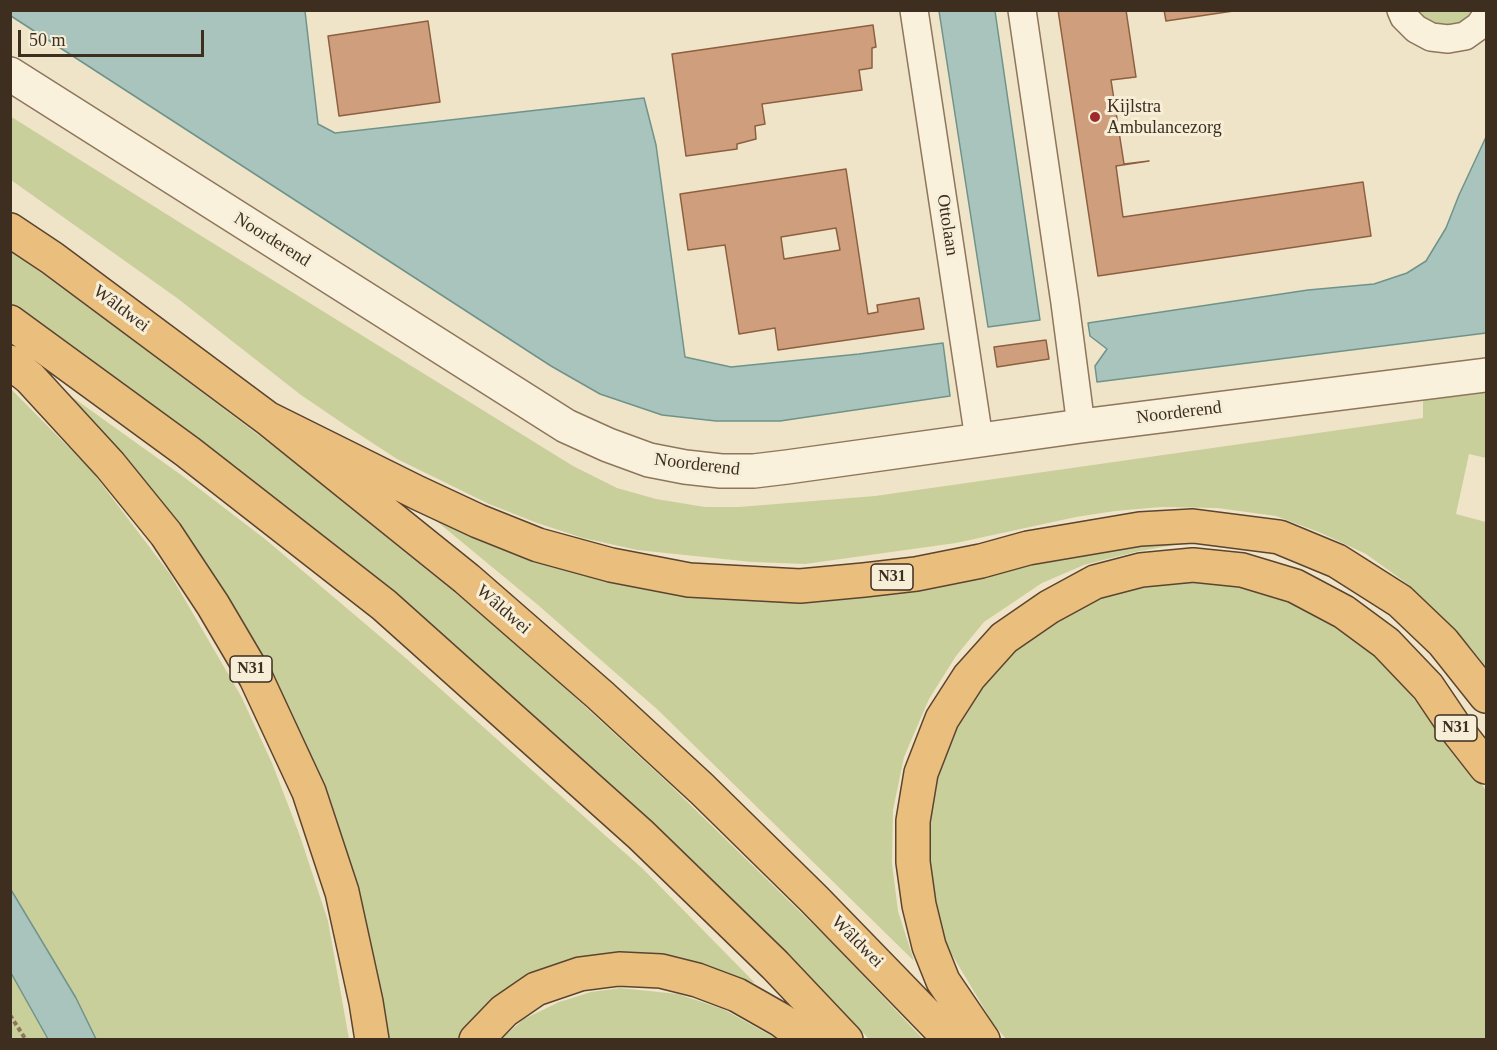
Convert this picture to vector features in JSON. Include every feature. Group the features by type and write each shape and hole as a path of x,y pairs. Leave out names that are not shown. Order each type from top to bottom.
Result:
{"highway":[{"name":"Wâldwei","path":"10,230 52,258 267,418 467,579 600,695 702,789 814,899 951,1040"},
{"path":"10,322 188,452 384,605 641,835 775,965 846,1040"},
{"name":"N31","path":"10,362 30,378 110,465 165,534 213,604 256,678 309,792 342,892 372,1040"},
{"name":"N31","path":"267,418 418,493 478,521 538,545 610,566 689,580 800,586 864,580 916,574 981,561 1028,548 1140,529 1193,526 1279,537 1337,561 1400,601 1443,642 1486,696"},
{"name":"N31","path":"983,1040 944,981 929,946 919,905 914,862 913,821 921,773 942,719 969,677 1004,638 1049,607 1095,582 1141,570 1192,565 1242,570 1295,586 1344,612 1386,643 1428,687 1486,767"},
{"path":"476,1040 504,1011 536,989 580,974 619,969 661,971 697,980 736,995 782,1020 808,1040"}],"street":[{"name":"Ottolaan","path":"914,10 979,439"},
{"path":"1022,10 1081,426"},
{"path":"1401,10 1404,17 1416,29 1431,37 1448,39 1465,36 1479,26 1486,16"},
{"name":"Noorderend","path":"10,74 566,426 649,460 721,471 754,471 979,439 1486,375"}],"path":[{"path":"10,1015 26,1040"}],"green space":[{"path":"1416,11 1477,11 1463,23 1452,26 1430,24"},
{"path":"10,116 573,466 617,488 656,499 705,507 739,507 875,496 1423,418 1423,399 1486,391 1486,458 1469,454 1456,514 1486,522 1486,667 1471,648 1409,585 1366,554 1321,533 1276,516 1217,508 1161,507 1115,511 1076,517 956,543 805,564 752,562 637,550 583,538 537,523 489,504 397,459 301,395 177,298 11,180"},
{"path":"10,250 285,455 464,600 542,667 668,783 834,945 923,1039 869,1039 787,953 666,836 486,674 11,304"},
{"path":"40,374 184,477 265,539 408,660 643,869 755,983 707,971 618,958 463,1039 382,1039 298,757"},
{"path":"11,389 91,470 170,574 241,696 272,763 300,836 328,921 349,1039 96,1039 76,998 11,888"},
{"path":"405,495 679,585 1191,542 1135,552 1084,565 1042,583 984,622 956,656 929,699 904,757 893,810 892,863 898,911 914,961 658,710 538,605"},
{"path":"1169,581 1213,582 1242,587 1295,605 1331,623 1372,654 1406,689 1486,790 1486,1039 1007,1040 994,1025 948,948 938,915 931,875 931,813 940,763 956,724 979,688 1012,650 1040,626 1103,596"},
{"path":"11,973 48,1039 11,1039"},
{"path":"620,988 678,994 723,1009 777,1039 501,1039 524,1019 559,1002 591,992"}],"water":[{"path":"10,11 305,11 318,124 335,133 644,98 656,145 685,357 731,367 943,343 950,396 780,421 716,421 662,415 600,394 551,366 11,16"},
{"path":"939,11 995,11 1040,320 988,327"},
{"path":"1486,137 1486,333 1097,382 1095,366 1107,349 1090,336 1088,323 1308,290 1374,284 1407,273 1426,261 1446,228"},
{"path":"10,888 76,998 96,1039 48,1039 11,973"}],"building":[{"name":"Kijlstra Ambulancezorg","path":"1058,10 1126,10 1136,77 1111,80 1124,164 1149,161 1116,166 1123,217 1363,182 1371,236 1098,276"},
{"path":"1164,10 1240,10 1166,21"},
{"path":"428,21 440,102 339,116 328,36"},
{"path":"873,25 876,47 872,48 872,68 859,70 862,90 762,104 765,124 755,126 756,139 737,144 737,149 686,156 672,54"},
{"path":"846,169 868,314 878,312 877,305 919,298 924,329 778,350 775,328 739,334 725,245 688,250 680,194","holes":["836,228 840,250 784,259 781,237"]},
{"path":"1046,340 1049,359 997,367 994,347"}],"place":[{"name":"Kijlstra Ambulancezorg","path":"1095,117"}]}
